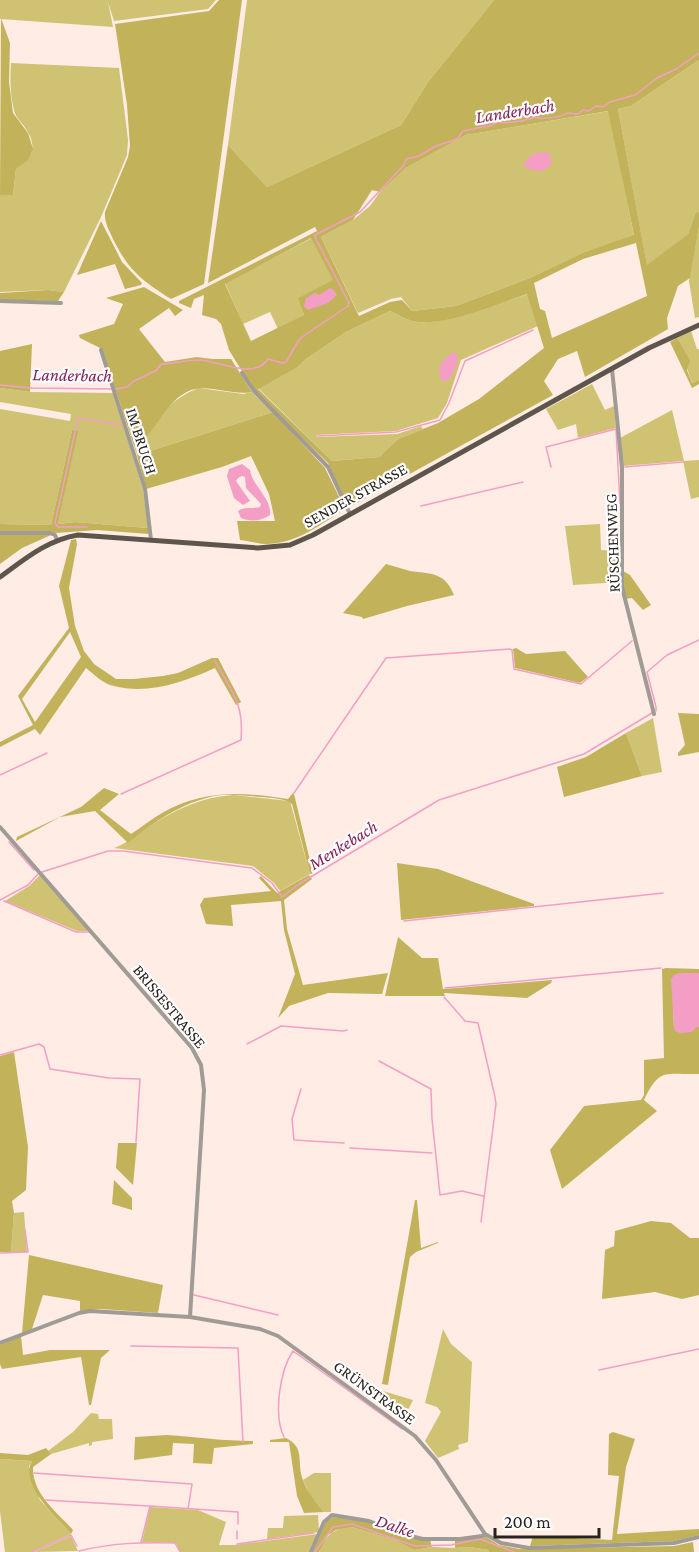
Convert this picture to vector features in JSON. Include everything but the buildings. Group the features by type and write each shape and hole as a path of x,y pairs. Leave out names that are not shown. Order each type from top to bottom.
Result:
{"main road":[{"name":"SENDER STRASSE","path":"0,577 36,550 57,540 78,535 258,548 279,547 302,540 649,348 699,325"}],"street":[{"path":"0,301 61,303"},
{"name":"IM BRUCH","path":"101,351 145,489 151,540"},
{"name":"RÜSCHENWEG","path":"612,369 622,468 622,587 654,714"},
{"path":"242,373 254,391 328,467 350,514"},
{"path":"0,532 50,533 55,535 57,540"},
{"name":"BRISSESTRASSE","path":"0,827 192,1048 201,1065 204,1090 190,1317"},
{"name":"GRÜNSTRASSE","path":"0,1343 79,1313 90,1311 190,1317 270,1332 415,1436 436,1460 484,1534"},
{"path":"311,1552 324,1522 332,1515 369,1521 402,1534 423,1539 460,1539 484,1534 501,1543 521,1548 674,1543 699,1537"}],"shaded area":[{"path":"0,0 216,0 208,9 114,21 108,2 113,27 0,19"},
{"path":"219,0 242,0 204,284 171,299 130,267 113,239 105,219 105,212 128,157 130,146 127,105 115,24 209,11"},
{"path":"247,0 494,0 428,82 401,125 267,187 228,145"},
{"path":"494,0 699,0 699,60 631,106 618,109 647,265 688,234 695,214 699,211 699,227 690,278 678,286 667,318 668,329 585,377 577,351 558,359 544,381 553,395 348,508 328,463 254,391 229,350 221,324 216,319 202,315 204,295 194,299 191,308 179,301 317,231 315,227 208,283 228,145 267,187 401,125 428,82","holes":["608,111 634,235 582,253 532,277 456,306 412,311 402,300 390,302 359,316 321,237 353,220 372,190 380,192 406,168 466,135","311,238 333,280 298,298 304,315 251,341 225,284","636,243 647,296 552,338 545,311 540,309 534,283 583,259","527,294 544,348 479,399 438,423 398,439 379,457 332,461 258,389 298,367 346,332 390,311 412,321 424,322 470,314"]},
{"path":"1,18 10,43 9,82 13,113 28,133 33,149 28,160 16,169 13,195 0,195"},
{"path":"699,60 699,211 695,214 688,234 647,266 618,109 631,106"},
{"path":"11,63 119,68 128,140 127,155 101,217 64,292 48,290 0,292 0,195 13,195 16,169 27,160 32,150 31,139 15,112 10,81"},
{"path":"609,111 634,236 582,253 532,277 456,306 412,311 401,297 358,313 321,237 353,220 370,206 380,192 406,168 466,135"},
{"path":"543,152 549,153 552,163 549,167 542,171 523,166 531,156"},
{"path":"101,221 122,262 142,283 141,285 125,289 115,264 77,275"},
{"path":"699,227 699,317 695,318 689,281"},
{"path":"312,238 334,280 299,298 304,315 278,329 270,312 243,324 225,283"},
{"path":"144,287 183,310 175,316 169,308 139,329 165,362 197,357 231,359 252,392 237,393 206,388 191,390 174,402 148,435 134,446 102,349 80,338 79,335 114,324 123,304 106,298"},
{"path":"330,288 337,295 328,303 308,310 304,306 306,298 315,293 319,295"},
{"path":"48,290 64,292 58,301 0,300 0,293"},
{"path":"528,294 538,326 461,360 447,403 438,418 396,431 316,435 317,437 397,434 421,426 423,429 398,439 379,457 332,461 258,388 298,367 346,332 390,311 412,321 439,321 470,314"},
{"path":"691,331 697,349 699,349 699,380 692,383 677,338"},
{"path":"677,338 690,361 687,370 692,383 699,380 699,384 692,388 670,342"},
{"path":"32,344 30,392 0,388 0,351"},
{"path":"452,353 456,353 458,359 456,366 451,376 443,382 439,369"},
{"path":"592,384 605,410 614,406 616,428 578,438 576,424 558,430 546,409"},
{"path":"0,388 30,392 113,393 143,489 148,528 75,522 58,524 77,431 72,430 51,525 0,524 0,409 70,421 71,414 0,402"},
{"path":"199,388 243,394 252,392 273,412 137,455 134,446 148,434 166,409 173,402"},
{"path":"672,410 684,461 699,460 699,497 691,499 683,461 623,466 620,438"},
{"path":"273,412 325,468 345,509 318,526 279,543 265,544 240,540 237,521 275,521 269,494 251,456 146,489 137,455"},
{"path":"72,430 78,431 58,524 75,522 148,528 148,534 97,530 56,533 0,531 0,524 51,525"},
{"path":"242,464 250,470 268,503 270,515 263,519 241,518 238,511 260,507 261,504 246,488 245,477 242,476 236,481 250,501 243,505 234,498 227,476 229,469"},
{"path":"600,524 601,550 619,551 620,582 573,585 565,526"},
{"path":"0,534 51,535 22,548 0,564"},
{"path":"76,539 77,544 69,588 75,626 84,651 94,664 116,679 134,679 178,673 212,658 218,658 241,702 236,705 215,668 166,686 139,689 110,685 86,668 40,735 35,729 0,747 0,742 33,725 18,696 69,628 59,586 71,540","holes":["70,632 81,657 35,722 22,699"]},
{"path":"386,564 442,578 454,595 363,619 343,613"},
{"path":"623,571 630,575 651,605 643,610 632,598 625,599"},
{"path":"516,648 526,654 565,651 588,677 580,683 515,668 513,649"},
{"path":"678,713 699,714 699,752 678,756 685,745"},
{"path":"653,718 662,772 642,776 626,733"},
{"path":"626,733 642,776 564,797 557,767 586,757"},
{"path":"104,788 119,794 100,810 131,834 178,805 208,796 239,794 288,799 293,793 313,873 310,874 292,804 273,798 226,795 202,799 168,814 128,843 95,811 60,817 16,841 17,837 81,807"},
{"path":"233,795 290,801 310,874 280,891 253,866 114,848 180,809 211,798"},
{"path":"397,863 438,869 534,904 534,906 401,920"},
{"path":"40,875 89,931 77,931 5,901 29,886"},
{"path":"309,875 312,879 284,900 287,929 303,985 388,973 382,994 328,993 289,1006 278,1018 295,974 284,930 281,901 231,905 233,926 206,924 200,905 204,898 271,891 259,878 261,876 277,893"},
{"path":"398,937 422,958 438,958 443,989 552,980 551,983 527,998 444,993 445,996 385,996"},
{"path":"662,969 699,969 699,973 680,973 673,1005 674,1027 699,1027 699,1074 671,1074 659,1078 644,1100 657,1111 562,1189 550,1150 584,1106 641,1100 644,1095 644,1060 664,1058"},
{"path":"680,973 699,973 699,1027 692,1032 680,1033 675,1031 674,1027 671,979"},
{"path":"14,1052 28,1147 26,1190 12,1201 14,1213 11,1252 0,1252 0,1056"},
{"path":"118,1143 137,1143 133,1185 116,1168"},
{"path":"114,1180 132,1198 132,1210 112,1204"},
{"path":"415,1200 417,1200 421,1248 438,1243 410,1257 388,1385 382,1384"},
{"path":"24,1212 27,1252 11,1252 14,1213"},
{"path":"651,1221 671,1223 690,1238 699,1238 699,1295 682,1299 655,1292 602,1299 605,1250 614,1246 615,1231"},
{"path":"29,1255 163,1285 158,1313 101,1309 80,1311 80,1301 43,1295 32,1329 22,1333"},
{"path":"443,1329 451,1344 472,1362 468,1442 458,1445 459,1449 438,1458 425,1441 441,1412 437,1407 425,1403"},
{"path":"21,1336 23,1355 50,1350 110,1350 101,1358 91,1405 89,1405 81,1357 2,1369 0,1345"},
{"path":"383,1391 413,1400 405,1416 379,1403"},
{"path":"91,1413 98,1414 99,1419 112,1419 113,1439 92,1442 89,1446 89,1443 51,1454 48,1451 73,1432"},
{"path":"613,1432 635,1439 626,1467 617,1534 699,1529 699,1535 674,1541 530,1546 533,1536 612,1540 619,1476 608,1475 609,1434"},
{"path":"167,1435 253,1441 253,1444 214,1448 212,1464 193,1463 194,1444 173,1443 172,1455 134,1460 135,1437"},
{"path":"286,1438 296,1446 305,1484 324,1512 304,1513 297,1496 289,1442 270,1442 270,1440"},
{"path":"46,1448 51,1454 33,1467 34,1477 41,1494 73,1530 71,1534 49,1510 35,1490 29,1470 32,1461 0,1459 0,1453 28,1455"},
{"path":"0,1459 32,1461 29,1466 40,1500 71,1534 31,1552 5,1552 0,1511"},
{"path":"314,1473 331,1473 331,1512 324,1512 310,1495 303,1480"},
{"path":"150,1507 198,1510 226,1522 219,1545 318,1534 310,1552 180,1552 176,1543 142,1542"},
{"path":"318,1515 319,1532 267,1539 268,1528 283,1528 284,1516"},
{"path":"333,1517 369,1522 401,1535 430,1540 432,1547 414,1550 395,1540 352,1527 336,1530 328,1535 319,1552 313,1552 326,1522"},
{"path":"352,1527 395,1540 414,1550 432,1547 469,1547 489,1550 489,1552 319,1552 331,1534"},
{"path":"71,1536 78,1551 34,1552"},
{"path":"486,1537 499,1545 519,1549 674,1546 693,1542 694,1552 489,1552 489,1550 469,1547 455,1548 455,1540"}],"waterway":[{"name":"Landerbach","path":"0,385 32,388 116,389 127,387 157,370 161,364 198,360 245,369 262,365 268,359 286,362 302,337 348,306 349,303 315,235 360,212 404,165 406,159 419,156 436,146 457,139 463,131 493,125 497,122 516,122 535,117 551,118 567,113 578,114 596,106 603,107 610,102 635,95 657,78 676,69 699,53"},
{"path":"317,436 396,432 440,420 465,361 533,330"},
{"path":"87,527 58,527 55,523 78,418 122,425"},
{"path":"551,467 546,447 616,429 620,503"},
{"path":"625,467 683,462"},
{"path":"421,506 523,482"},
{"name":"Menkebach","path":"656,711 647,672 667,655 699,640"},
{"path":"294,793 386,658 510,649 514,669 581,684 632,641"},
{"path":"121,794 241,740 239,707 215,661"},
{"name":"Menkebach","path":"42,872 108,851 123,851 252,868 272,883 282,897 299,884 439,800 584,754 652,713"},
{"path":"0,775 47,753"},
{"path":"9,842 34,870"},
{"name":"Menkebach","path":"0,900 28,885 38,874"},
{"path":"404,921 663,893"},
{"path":"4,901 76,932 89,932"},
{"path":"445,988 661,968"},
{"path":"444,997 465,1021 478,1023 495,1097 481,1222"},
{"path":"247,1044 281,1026 347,1030"},
{"path":"0,1055 39,1044 44,1047 50,1069 109,1078 140,1079 136,1142"},
{"path":"379,1061 431,1089 440,1195 462,1191 483,1196"},
{"path":"301,1089 292,1119 294,1140 344,1143"},
{"path":"350,1148 432,1153"},
{"path":"0,1253 28,1252 25,1230"},
{"path":"194,1295 278,1315"},
{"path":"131,1346 238,1348 243,1442"},
{"path":"599,1370 699,1349"},
{"path":"284,1437 279,1417 280,1393 288,1359 293,1351 402,1429"},
{"path":"34,1473 192,1484 188,1509"},
{"path":"45,1500 149,1506"},
{"path":"141,1542 150,1506 238,1512 238,1524"},
{"name":"Dalke","path":"315,1552 333,1527 352,1524 415,1546 451,1545 480,1539 514,1552"},
{"path":"237,1531 237,1539"},
{"path":"237,1544 314,1533"},
{"path":"32,1552 71,1535 77,1546"},
{"path":"79,1551 138,1543 175,1543 180,1552"}]}
